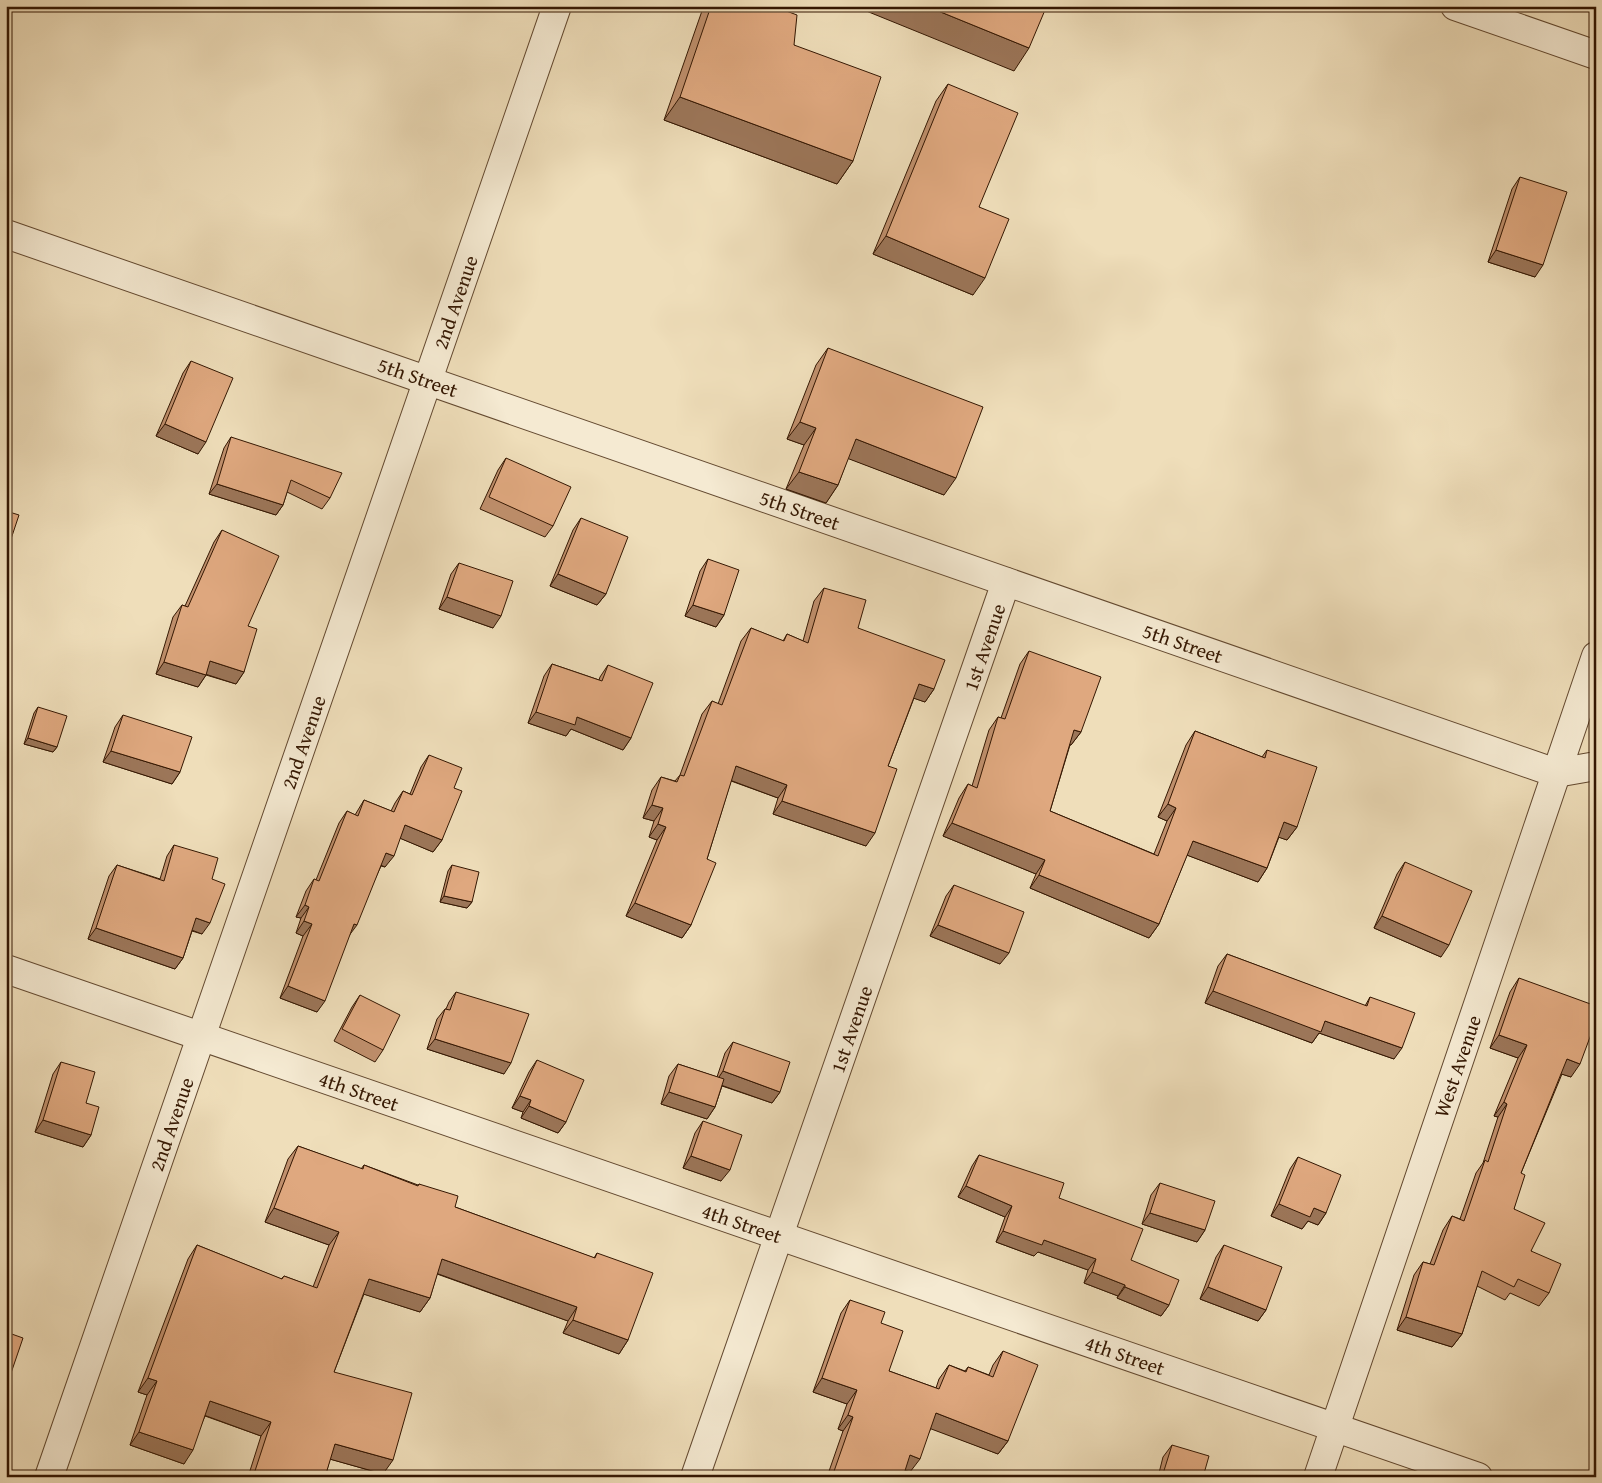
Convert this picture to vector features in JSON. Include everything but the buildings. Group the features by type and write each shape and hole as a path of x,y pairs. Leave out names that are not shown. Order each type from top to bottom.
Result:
{"street":[{"name":"2nd Avenue","path":"48,1477 557,6"},
{"path":"1455,6 1596,55"},
{"name":"5th Street","path":"6,234 1556,773 1596,766"},
{"name":"1st Avenue","path":"695,1477 1006,582"},
{"name":"West Avenue","path":"1318,1477 1596,656"},
{"name":"4th Street","path":"6,969 1478,1477"}]}
